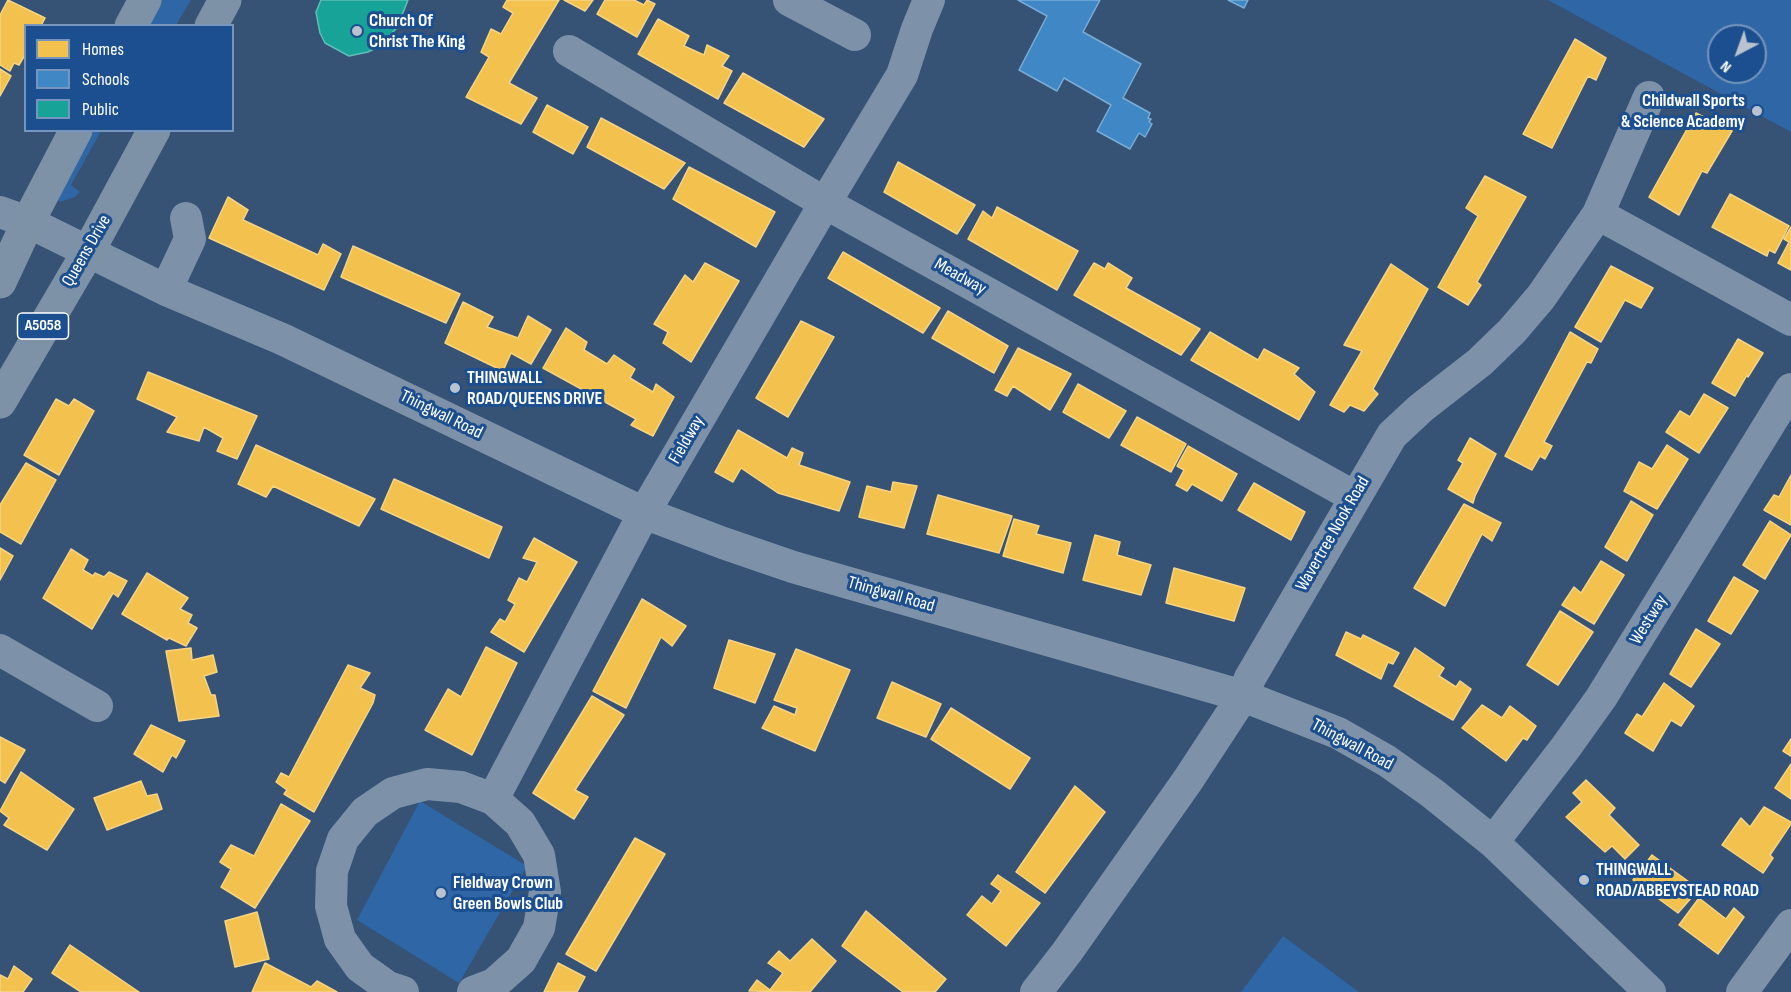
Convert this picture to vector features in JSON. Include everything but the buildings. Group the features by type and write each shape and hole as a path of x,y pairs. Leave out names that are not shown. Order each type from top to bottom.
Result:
{"highway":[{"path":"132,24 145,0"},
{"path":"212,24 225,0"},
{"path":"0,282 14,217 75,132"},
{"name":"Queens Drive","path":"0,402 88,252 153,132"}],"street":[{"path":"789,0 855,35"},
{"name":"Fieldway","path":"493,800 644,513 902,75 917,28 929,0"},
{"name":"Meadway","path":"568,51 825,203 1355,497"},
{"name":"Wavertree Nook Road","path":"1036,992 1067,952 1188,780 1243,696 1250,678 1392,435 1421,408 1480,362 1512,331 1541,297 1598,214 1649,97"},
{"path":"1598,214 1791,320"},
{"name":"Thingwall Road","path":"14,217 166,290 282,339 644,513 793,567 1243,696 1338,733 1387,761 1492,842 1650,992"},
{"path":"166,290 190,239 186,218"},
{"name":"Westway","path":"1492,842 1566,747 1600,698 1791,389"},
{"path":"0,650 97,706"},
{"path":"403,992 388,987 360,967 340,939 331,906 332,871 343,839 364,812 393,794 427,784 461,787 493,800 520,824 539,855 545,892 539,928 521,960 494,984 473,992"},
{"path":"1742,992 1791,925"}],"shaded area":[{"path":"158,0 191,0 177,24 145,24"},
{"name":"Childwall Sports & Science Academy","path":"1548,0 1791,0 1791,132"},
{"path":"91,132 100,132 71,185 80,192 75,197 60,202 57,199"},
{"name":"Fieldway Crown Green Bowls Club","path":"420,801 527,866 459,983 357,920"},
{"path":"1283,936 1359,992 1241,992"}],"place":[{"name":"Church Of Christ The King","path":"357,31"},
{"name":"Childwall Sports & Science Academy","path":"1757,111"},
{"name":"THINGWALL ROAD/QUEENS DRIVE","path":"455,388"},
{"name":"THINGWALL ROAD/ABBEYSTEAD ROAD","path":"1584,880"},
{"name":"Fieldway Crown Green Bowls Club","path":"441,893"}]}
